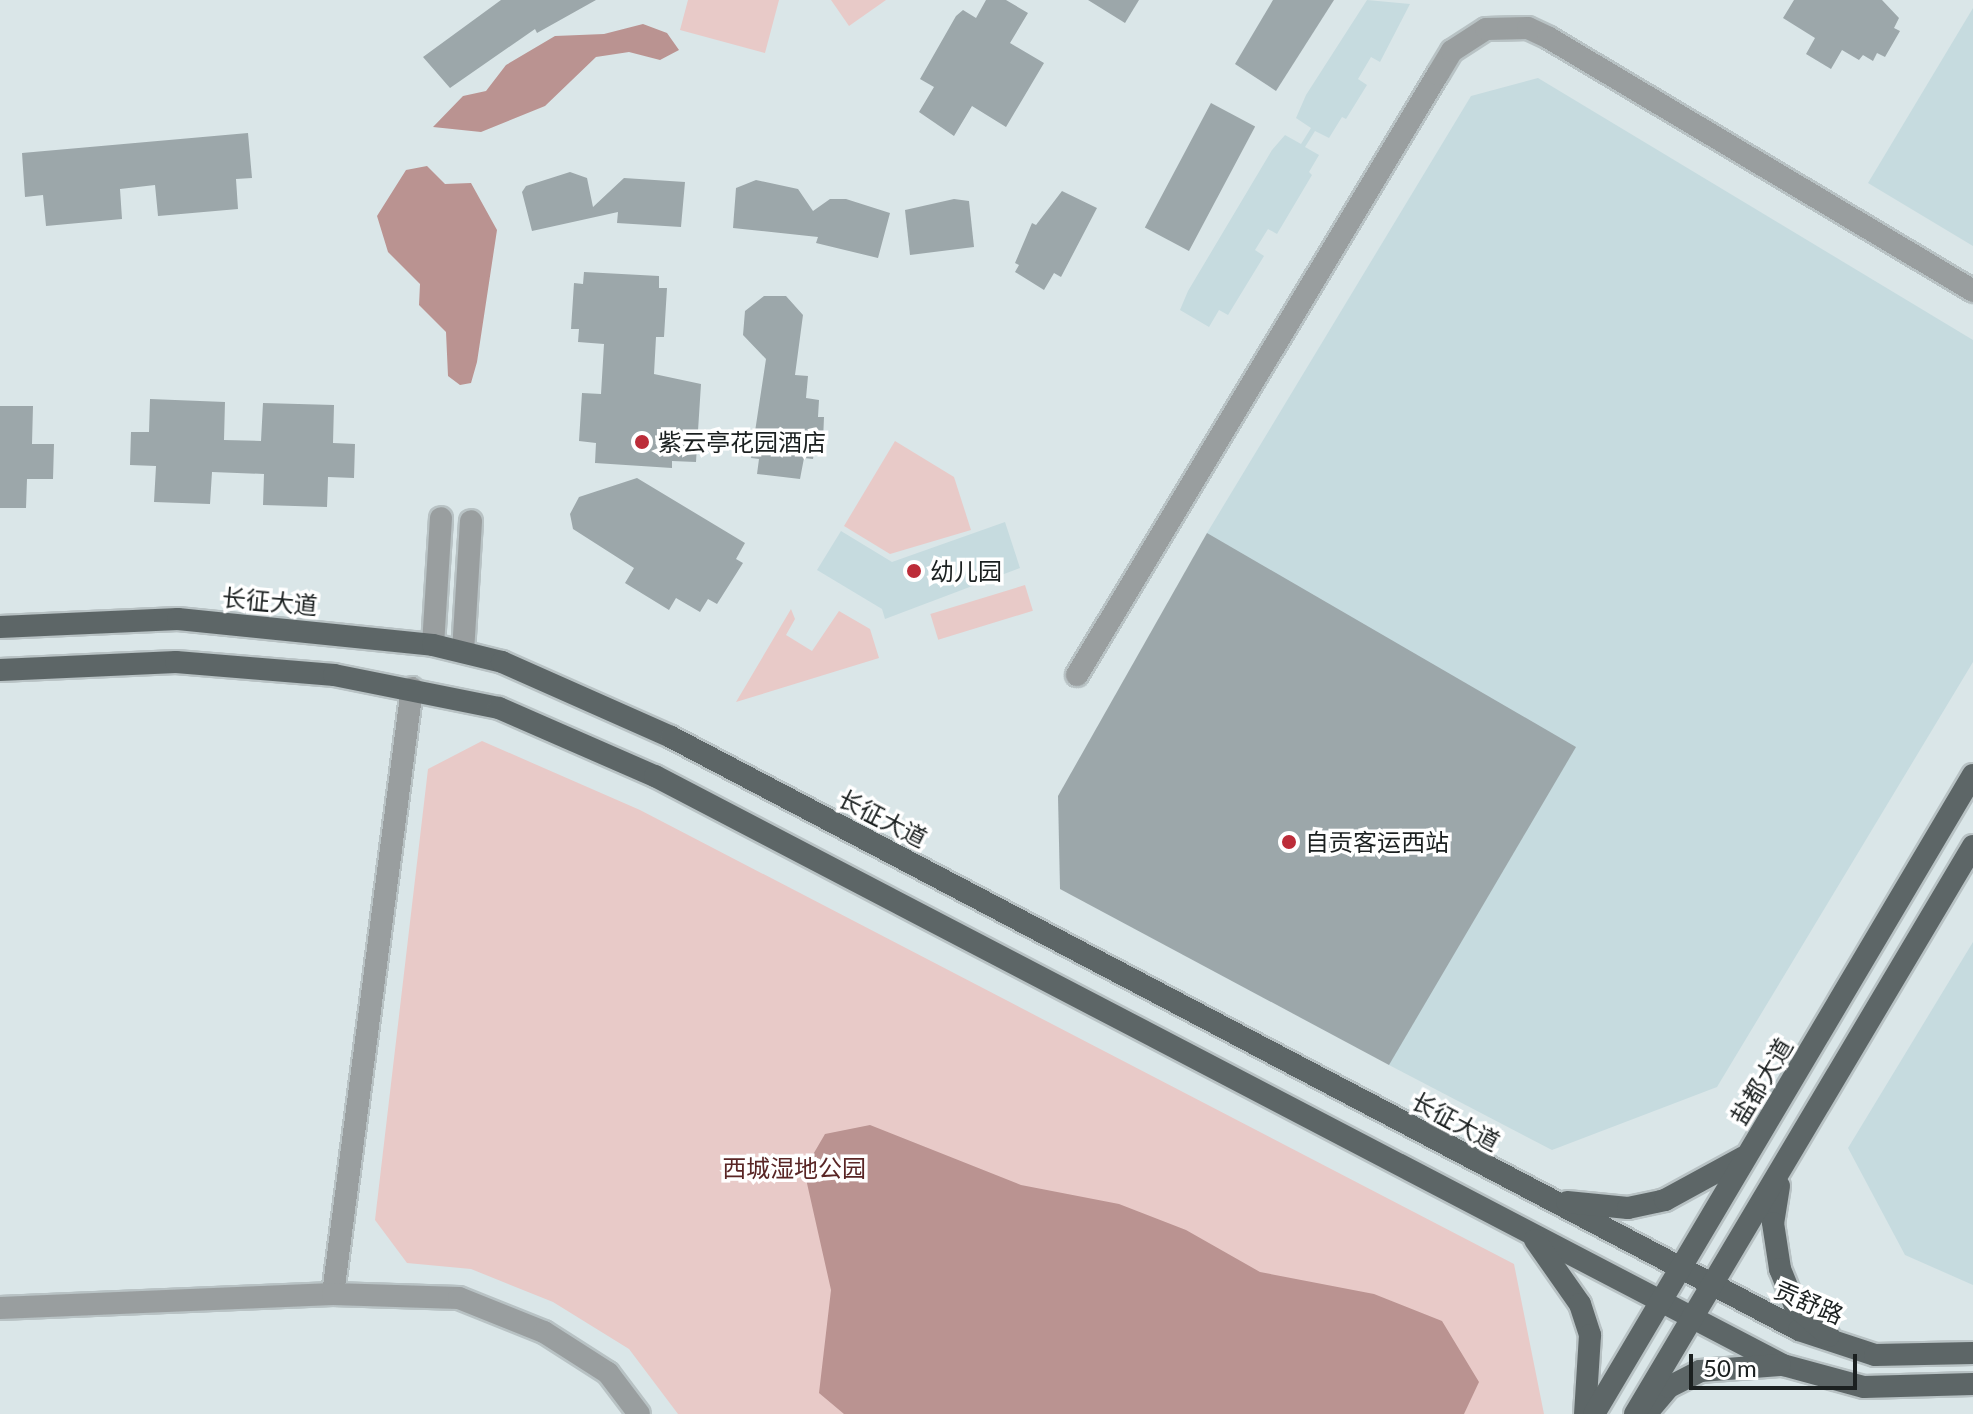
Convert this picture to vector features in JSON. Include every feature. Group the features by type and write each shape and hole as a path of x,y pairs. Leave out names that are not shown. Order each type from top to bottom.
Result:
{"main road":[{"name":"长征大道","path":"0,627 178,619 433,645 502,662 671,737 1681,1269"},
{"path":"0,670 176,662 334,675 412,688 499,708 655,776 1783,1365 1864,1387 1973,1384"},
{"name":"盐都大道","path":"1594,1414 1973,775"},
{"path":"1635,1414 1714,1286 1973,846"},
{"path":"1545,1197 1628,1208 1665,1200 1749,1154"},
{"path":"1782,1170 1773,1223 1780,1269 1795,1306 1836,1342"},
{"path":"1529,1233 1558,1269 1586,1325 1590,1375 1585,1414"},
{"name":"贡舒路","path":"1681,1269 1799,1330 1875,1355 1973,1353"},
{"path":"1645,1414 1669,1387 1700,1371 1783,1365"}],"street":[{"path":"1077,675 1452,51 1486,29 1528,28 1549,38 1973,291"},
{"path":"433,645 441,518"},
{"path":"463,652 471,521"},
{"path":"333,1294 412,688"},
{"path":"0,1308 333,1294 459,1298 544,1332 608,1373 639,1414"}],"shaded area":[{"path":"1367,0 1410,4 1380,62 1371,57 1358,79 1367,85 1346,119 1342,117 1329,138 1315,131 1305,147 1319,155 1309,172 1312,175 1277,234 1268,229 1255,250 1264,256 1228,315 1219,310 1209,327 1180,310 1188,291 1272,150 1285,135 1301,144 1311,128 1296,118 1306,95"},
{"path":"1973,8 1973,246 1868,183"},
{"path":"643,24 667,33 679,50 660,60 629,52 596,57 545,106 481,132 433,127 463,96 486,91 506,65 555,36 604,34"},
{"path":"1538,78 1973,340 1973,662 1717,1087 1552,1150 1389,1065 1207,533 1471,96"},
{"path":"427,166 445,184 471,183 497,230 477,362 471,383 460,385 448,376 446,332 419,305 420,284 388,252 377,216 406,170"},
{"name":"幼儿园","path":"1005,522 1020,568 885,619 882,609 817,570 841,531 892,562"},
{"path":"1973,942 1973,1285 1905,1255 1848,1148"},
{"path":"870,1125 1021,1185 1119,1204 1186,1230 1260,1272 1374,1294 1442,1321 1479,1382 1464,1414 844,1414 819,1393 831,1290 804,1170 825,1134"}],"green space":[{"path":"688,0 779,0 765,53 680,30"},
{"path":"831,0 886,0 849,26"},
{"path":"895,441 954,477 971,530 890,554 844,526"},
{"path":"1025,585 1033,611 938,640 930,614"},
{"path":"791,609 795,619 786,635 812,651 839,611 870,629 879,658 736,702"},
{"name":"西城湿地公园","path":"482,741 640,810 1514,1264 1544,1414 678,1414 629,1349 553,1302 471,1269 407,1263 375,1220 428,769"}],"building":[{"path":"501,0 596,0 537,33 535,29 450,88 423,57"},
{"path":"986,0 1006,0 1028,13 1010,43 1044,63 1006,127 972,106 954,136 919,112 934,87 920,79 956,16 963,10 976,18"},
{"path":"1088,0 1139,0 1125,23"},
{"path":"1273,0 1334,0 1276,91 1235,64"},
{"path":"1794,0 1882,0 1899,18 1894,28 1900,31 1885,57 1877,53 1873,61 1863,55 1859,60 1842,50 1831,69 1806,54 1815,38 1783,18"},
{"path":"1211,103 1255,126 1189,251 1145,227"},
{"path":"248,133 252,178 236,179 238,209 158,216 155,185 120,189 122,219 46,226 43,195 25,197 22,153"},
{"path":"570,172 587,178 593,207 624,178 685,182 681,227 617,223 618,212 532,231 522,192 526,186"},
{"path":"756,180 798,189 813,211 830,199 846,199 890,213 878,258 816,243 818,237 733,228 736,188"},
{"path":"1062,191 1097,208 1061,277 1054,273 1044,290 1015,272 1019,265 1015,263 1032,223 1036,225"},
{"path":"954,199 969,201 974,247 910,255 905,210"},
{"path":"584,272 659,276 659,288 667,288 664,337 656,337 654,374 701,384 696,462 672,461 672,468 595,463 596,443 579,441 582,393 601,394 604,344 578,342 579,329 571,329 574,283 583,284"},
{"path":"764,296 786,296 803,315 795,375 808,376 806,398 819,400 818,417 824,417 823,441 816,441 813,459 804,458 800,479 757,474 759,459 751,458 766,359 743,335 745,311"},
{"path":"150,399 225,402 224,440 261,441 263,403 334,405 333,443 355,444 354,478 328,477 327,507 263,505 264,474 212,472 210,504 154,502 156,466 130,465 131,432 149,432"},
{"path":"0,406 33,406 32,444 54,444 53,479 27,479 26,508 0,508"},
{"path":"637,478 745,543 736,559 743,563 717,604 708,599 700,612 676,598 669,610 625,583 634,568 573,529 570,514 579,497"},
{"name":"自贡客运西站","path":"1207,533 1576,747 1389,1065 1060,889 1058,796"}],"place":[{"name":"紫云亭花园酒店","path":"642,442"},
{"name":"幼儿园","path":"914,571"},
{"name":"自贡客运西站","path":"1289,842"}]}
